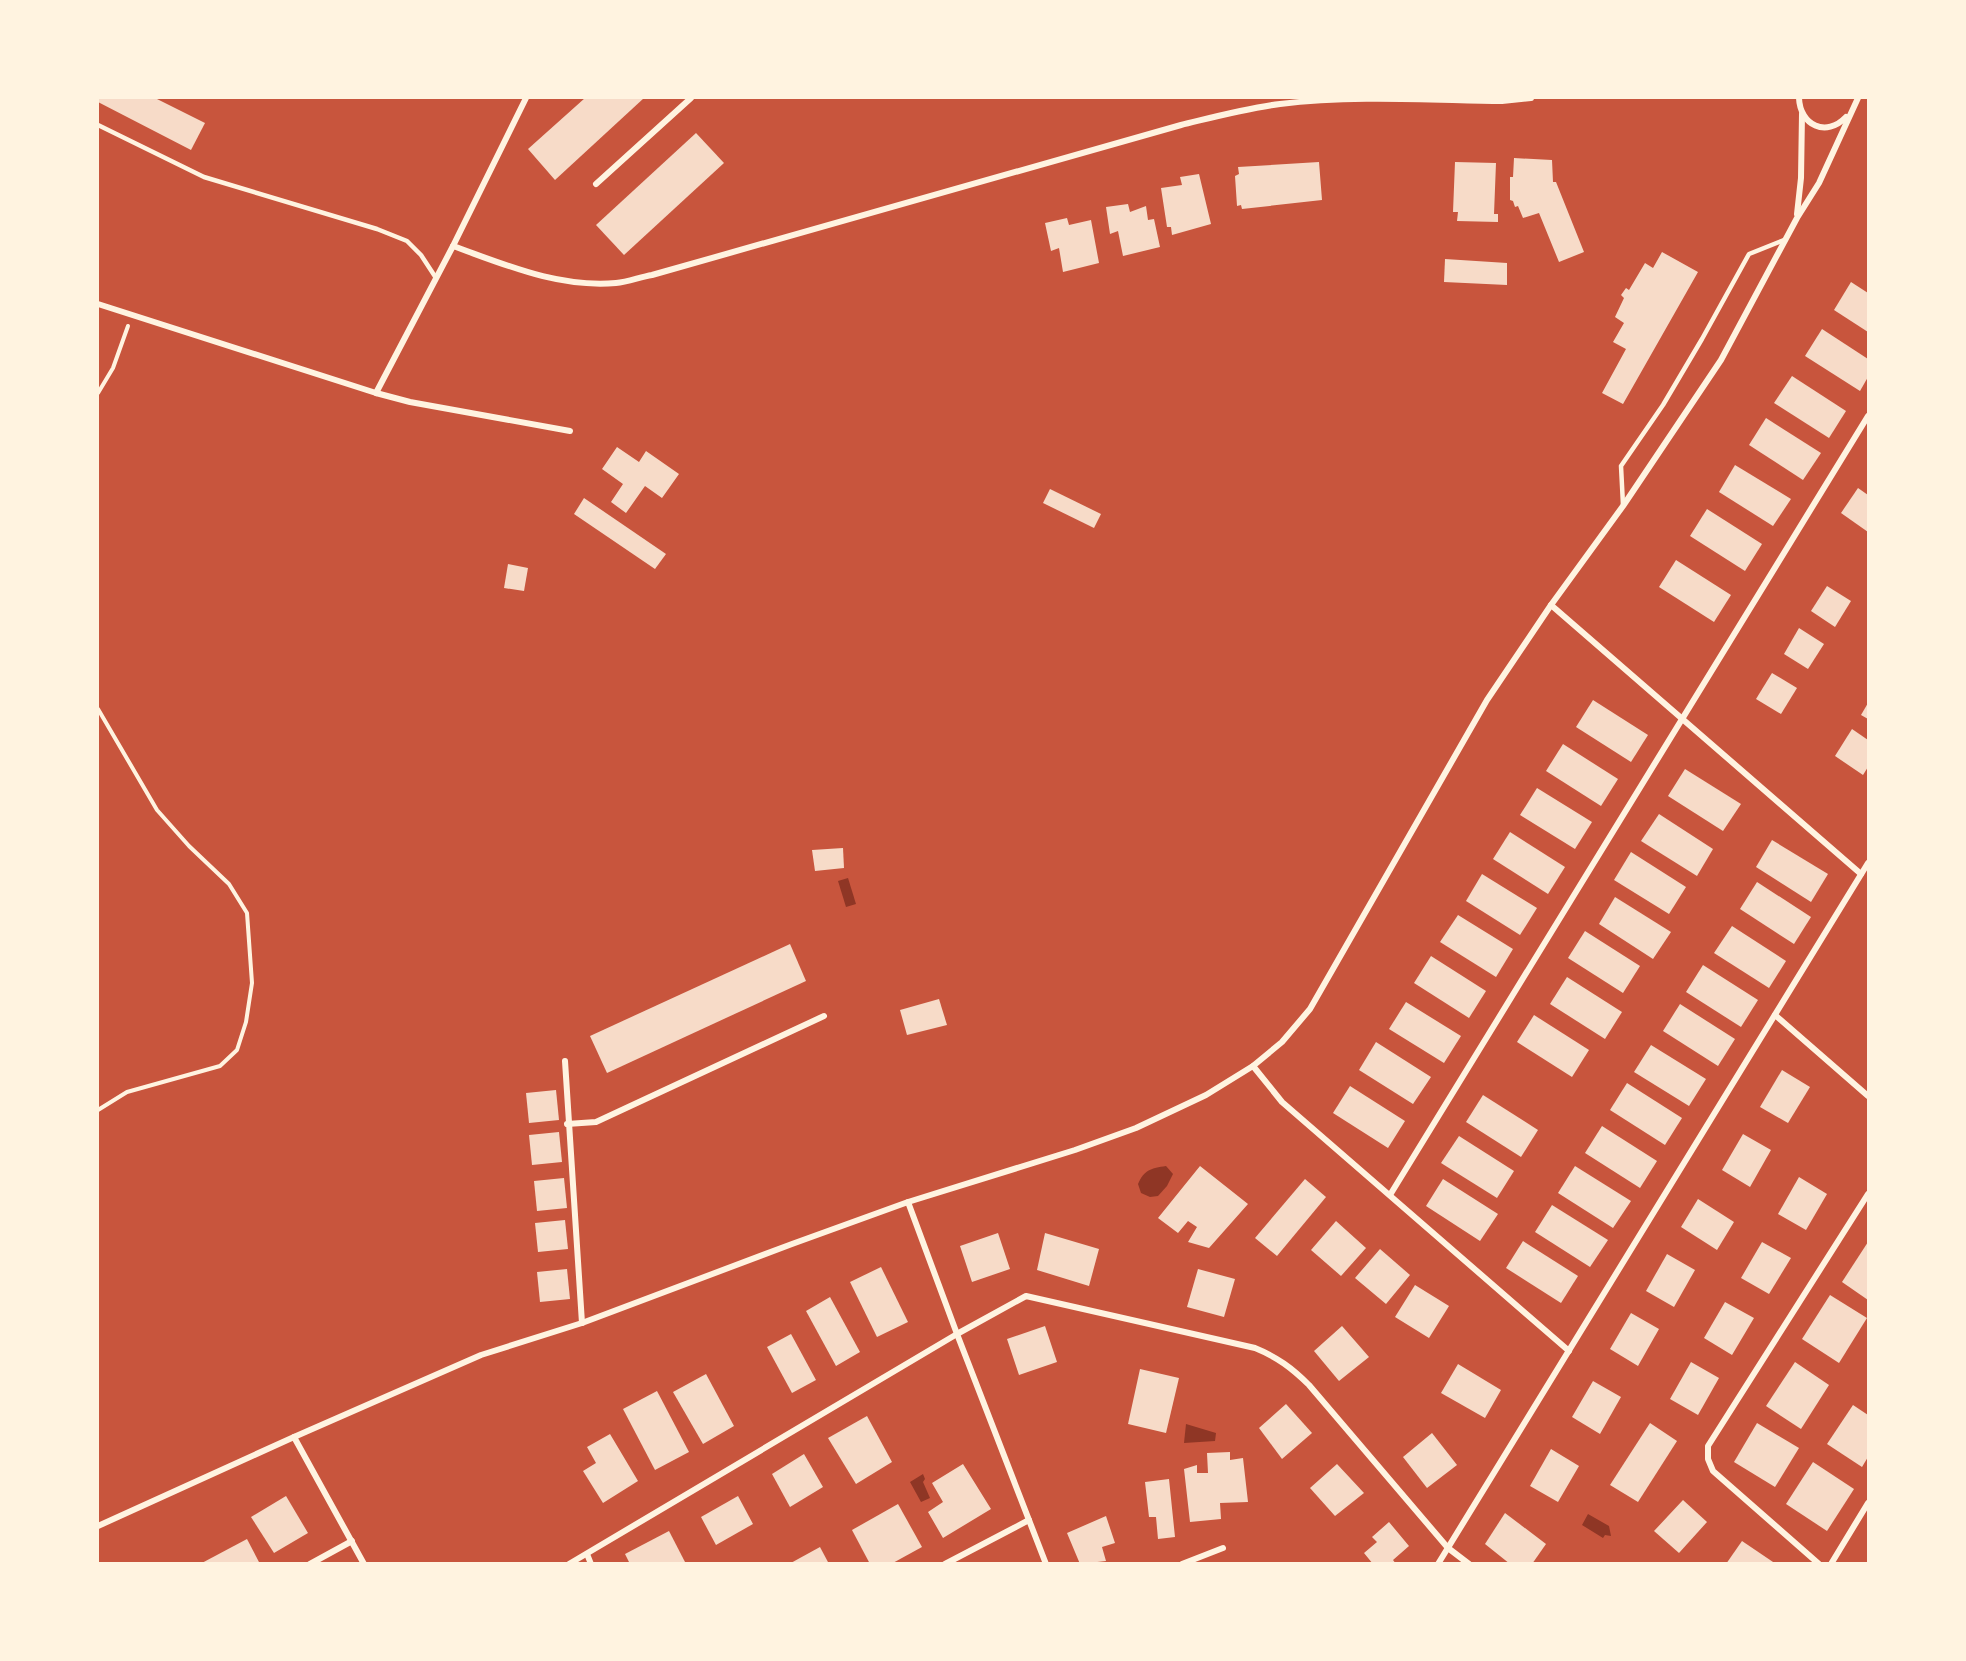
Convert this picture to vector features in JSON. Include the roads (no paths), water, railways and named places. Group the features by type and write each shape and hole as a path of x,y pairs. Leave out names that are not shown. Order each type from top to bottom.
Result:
{"street":[{"path":"376,393 453,246 526,98"},
{"path":"596,184 691,98"},
{"path":"453,246 521,271 555,280 584,284 617,283 664,272 1233,112 1278,104 1322,100 1502,101 1531,98"},
{"path":"1793,98 1808,122 1820,127 1831,127 1840,123 1850,112"},
{"path":"1797,218 1801,178 1799,98"},
{"path":"98,1526 481,1355 582,1323 908,1202 1075,1150 1136,1128 1206,1095 1253,1066 1282,1042 1310,1009 1487,700 1551,605 1623,506 1721,360 1797,218 1819,183 1858,98"},
{"path":"98,304 376,393 410,402 570,431"},
{"path":"1390,1195 1869,416"},
{"path":"1551,605 1861,874"},
{"path":"1438,1563 1869,863"},
{"path":"1775,1015 1869,1096"},
{"path":"567,1124 596,1122 824,1016"},
{"path":"565,1061 567,1124 582,1323"},
{"path":"1253,1066 1282,1102 1569,1351"},
{"path":"1819,1563 1713,1471 1708,1459 1708,1446 1869,1194"},
{"path":"908,1202 1046,1563"},
{"path":"569,1563 957,1334 1026,1296 1255,1348 1275,1356 1292,1368 1309,1385 1448,1548 1469,1563"},
{"path":"294,1437 364,1563"},
{"path":"1831,1563 1869,1503"},
{"path":"945,1563 1029,1520"},
{"path":"310,1563 352,1541"},
{"path":"1182,1563 1223,1548"},
{"path":"587,1554 591,1563"}],"lane":[{"path":"98,125 204,177 377,229 407,241 421,255 436,278"},
{"path":"1623,506 1621,466 1702,339 1749,254 1787,239"}]}
